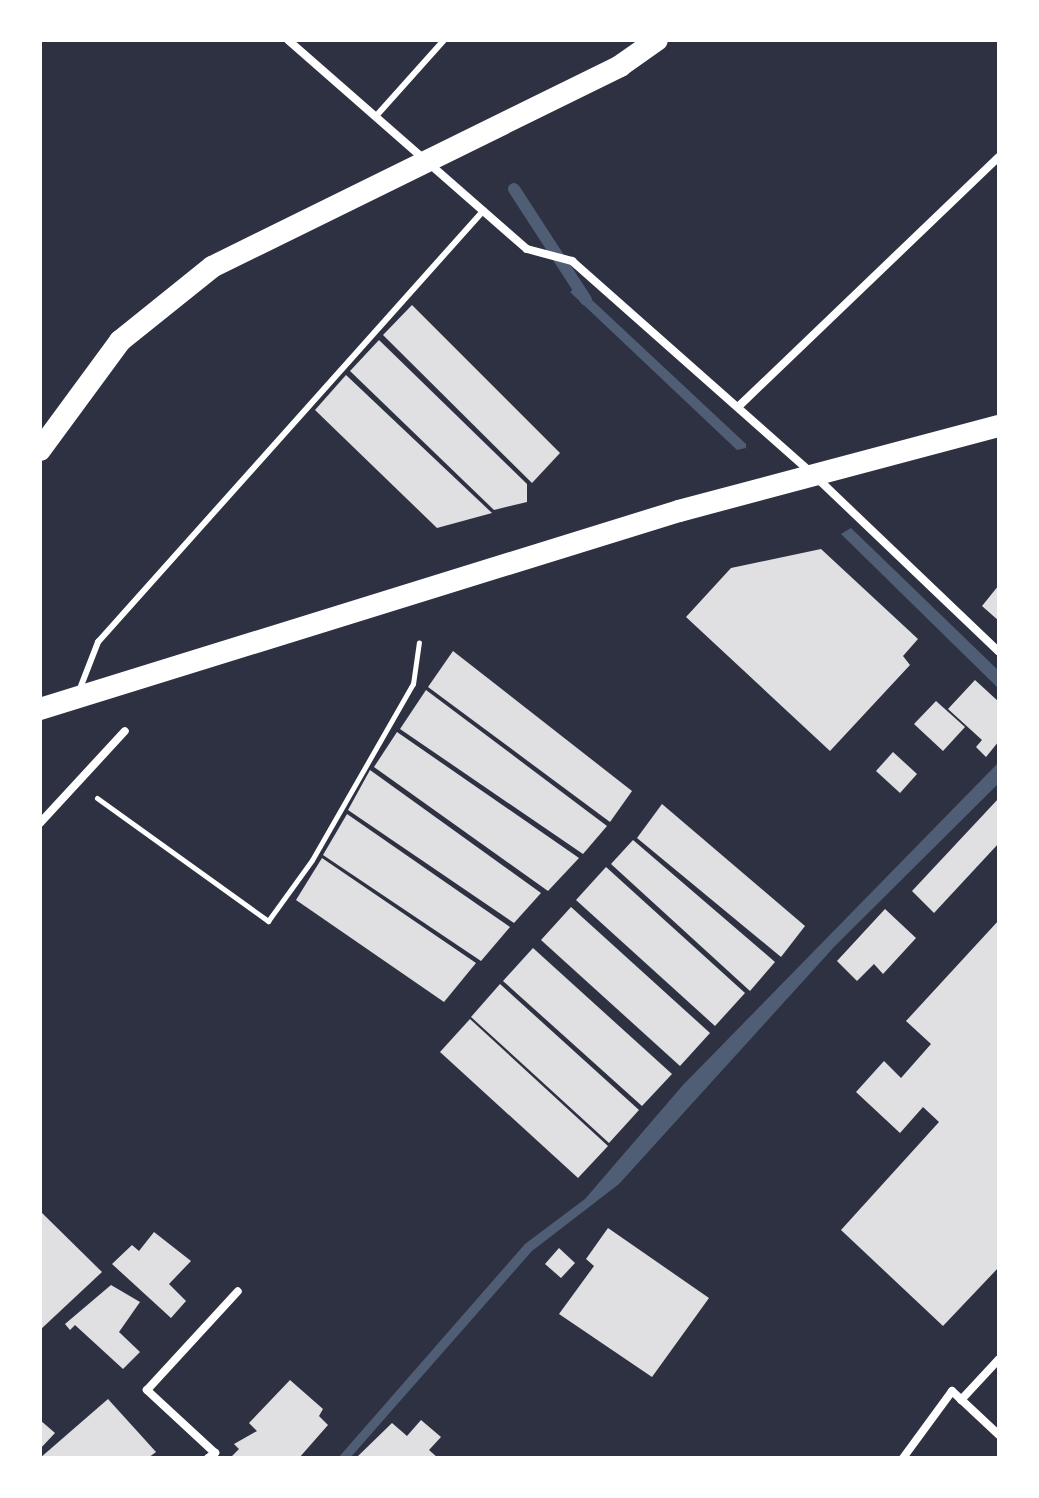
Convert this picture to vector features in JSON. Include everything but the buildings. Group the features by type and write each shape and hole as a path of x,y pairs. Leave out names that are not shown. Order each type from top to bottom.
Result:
{"highway":[{"path":"40,450 120,341 212,267 426,157 620,66 657,40"},
{"path":"40,709 679,511 818,479 999,426"}],"street":[{"path":"288,40 426,157 527,249 572,261 818,479 999,652"},
{"path":"738,407 999,157"},
{"path":"40,823 125,731"},
{"path":"208,1458 215,1453 147,1390 238,1291"},
{"path":"961,1400 999,1359"},
{"path":"903,1458 952,1391 999,1435"}],"lane":[{"path":"377,115 444,40"},
{"path":"76,698 98,642 484,210"}],"path":[{"path":"77,783 268,921 312,860 413,684 419,642"}],"water":[{"path":"577,286 746,444 746,448 737,450 570,292"},
{"path":"851,528 999,671 999,689 841,534"},
{"path":"999,762 999,783 835,946 619,1184 532,1251 350,1458 338,1458 525,1244 585,1199 683,1085"}],"waterway":[{"path":"514,189 586,300"}]}
